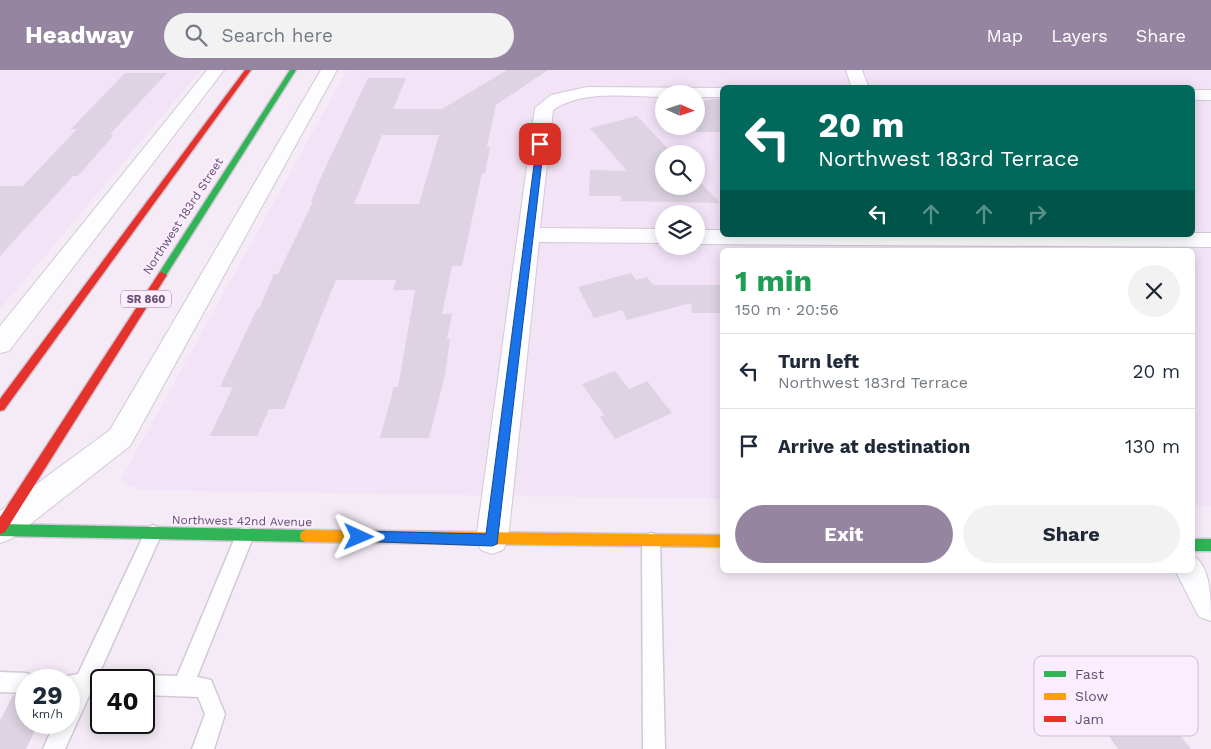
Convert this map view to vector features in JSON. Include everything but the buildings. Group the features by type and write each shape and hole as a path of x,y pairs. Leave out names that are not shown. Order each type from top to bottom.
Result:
{"main road":[{"path":"0,407 248,70"},
{"name":"Northwest 183rd Street","path":"0,529 293,70"},
{"name":"Northwest 42nd Avenue","path":"0,529 492,540 720,541"},
{"path":"1195,544 1211,545"}],"street":[{"path":"0,344 216,70"},
{"path":"0,529 120,438 329,70"},
{"path":"854,70 860,85"},
{"path":"492,540 544,108 557,99 587,92 720,92"},
{"path":"1195,95 1211,95"},
{"path":"529,235 655,236"},
{"path":"705,237 1211,240"},
{"path":"1193,573 1211,604"}],"lane":[{"path":"85,684 153,533"},
{"path":"183,686 245,535"},
{"path":"652,541 654,749"},
{"path":"0,682 15,683"},
{"path":"155,685 204,686 215,714 203,749"},
{"path":"54,749 61,734"}],"shaded area":[{"path":"0,70 201,70 0,309"},
{"path":"347,70 1211,70 1211,506 1195,505 1195,248 720,248 720,499 141,490 120,481"}],"traffic: fast":[{"path":"162,275 293,70"},
{"path":"0,530 306,536"},
{"path":"1195,545 1211,545"}],"traffic: slow":[{"path":"306,536 720,541"}],"traffic: jam":[{"path":"0,407 248,70"},
{"path":"0,528 162,275"}],"route":[{"path":"359,537 492,540 540,144"}]}
